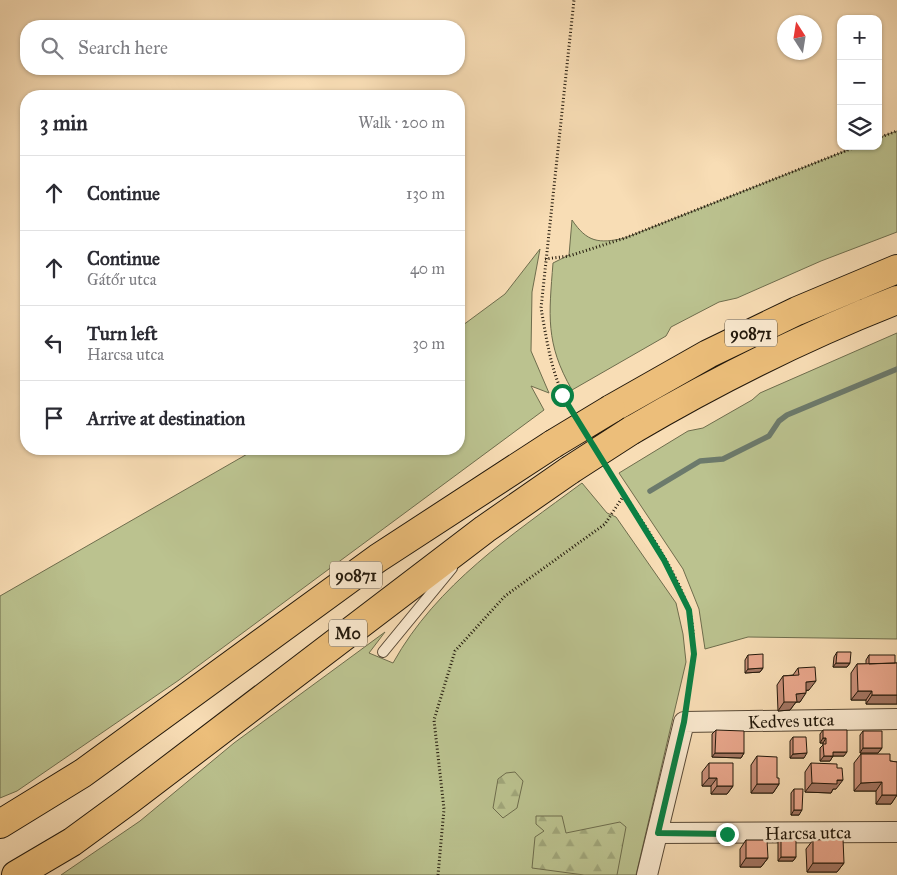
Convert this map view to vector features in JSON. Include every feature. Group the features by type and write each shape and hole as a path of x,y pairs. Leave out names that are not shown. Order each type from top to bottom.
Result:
{"highway":[{"name":"90871","path":"0,824 83,773 378,558 553,444 708,354 797,311 897,269"},
{"name":"M0","path":"16,875 72,842 485,529 570,470 678,403 791,345 897,300"}],"street":[{"name":"Kedves utca","path":"684,722 897,718"},
{"path":"647,875 684,722"},
{"name":"Harcsa utca","path":"658,833 897,832"}],"lane":[{"path":"383,652 485,529"}],"path":[{"path":"572,411 562,395 548,350 541,308 574,0"},
{"path":"882,137 897,131"},
{"path":"545,259 569,256 625,238 848,150"},
{"path":"608,470 664,560 689,610 694,654 684,722"},
{"path":"438,875 444,809 434,720 454,651 505,596 605,524 624,495"}],"green space":[{"path":"897,131 897,232 821,261 737,298 719,302 671,327 666,336 572,390 563,373 553,343 550,298 553,263 569,255 572,220 583,233 594,240 607,241 625,238 848,150 882,150 882,137"},
{"path":"540,249 532,292 531,351 549,393 531,386 544,410 179,680 17,791 0,798 0,596 246,455 465,455 465,324 505,294"},
{"path":"897,333 897,639 748,637 705,649 699,609 683,569 619,473 688,431 703,428 752,400 760,393"},
{"path":"582,483 607,513 616,517 676,603 683,634 686,662 636,875 61,875 140,821 234,743 385,632 369,653 393,663 431,609 454,585 503,542"},
{"path":"515,772 523,781 517,808 503,818 493,808 498,779 506,773"},
{"path":"536,816 562,816 566,833 620,822 626,827 617,875 584,875 532,868 535,837 544,831 536,824"}],"building":[{"path":"837,652 851,652 850,663 836,663"},
{"path":"763,654 763,668 748,669 748,655"},
{"path":"869,655 895,655 895,663 869,664"},
{"path":"897,663 897,695 872,695 872,691 858,691 857,664"},
{"path":"815,667 816,681 806,682 806,693 796,694 797,702 784,702 783,676 799,675 798,668"},
{"path":"716,730 744,731 744,753 715,753"},
{"path":"823,730 847,730 847,752 833,752 833,756 824,756 823,744 826,744 826,738 823,738"},
{"path":"863,731 882,731 882,748 863,748"},
{"path":"793,737 806,737 807,753 793,754"},
{"path":"861,754 890,754 890,761 897,762 897,795 882,795 882,782 861,783"},
{"path":"757,756 777,757 777,778 779,778 779,784 757,784"},
{"path":"709,763 733,763 733,786 717,786 717,778 709,778"},
{"path":"811,763 837,764 837,768 842,768 843,780 837,780 837,784 812,783"},
{"path":"794,789 803,789 802,810 794,810"},
{"path":"781,835 796,835 796,857 781,857"},
{"path":"843,839 844,863 813,863 813,840"},
{"path":"746,840 767,840 768,858 746,858"}],"waterway":[{"path":"650,491 700,461 723,459 769,436 779,421 787,415 897,369"}],"route":[{"path":"562,395 664,560 689,610 694,654 684,722 658,833 727,834"}]}
